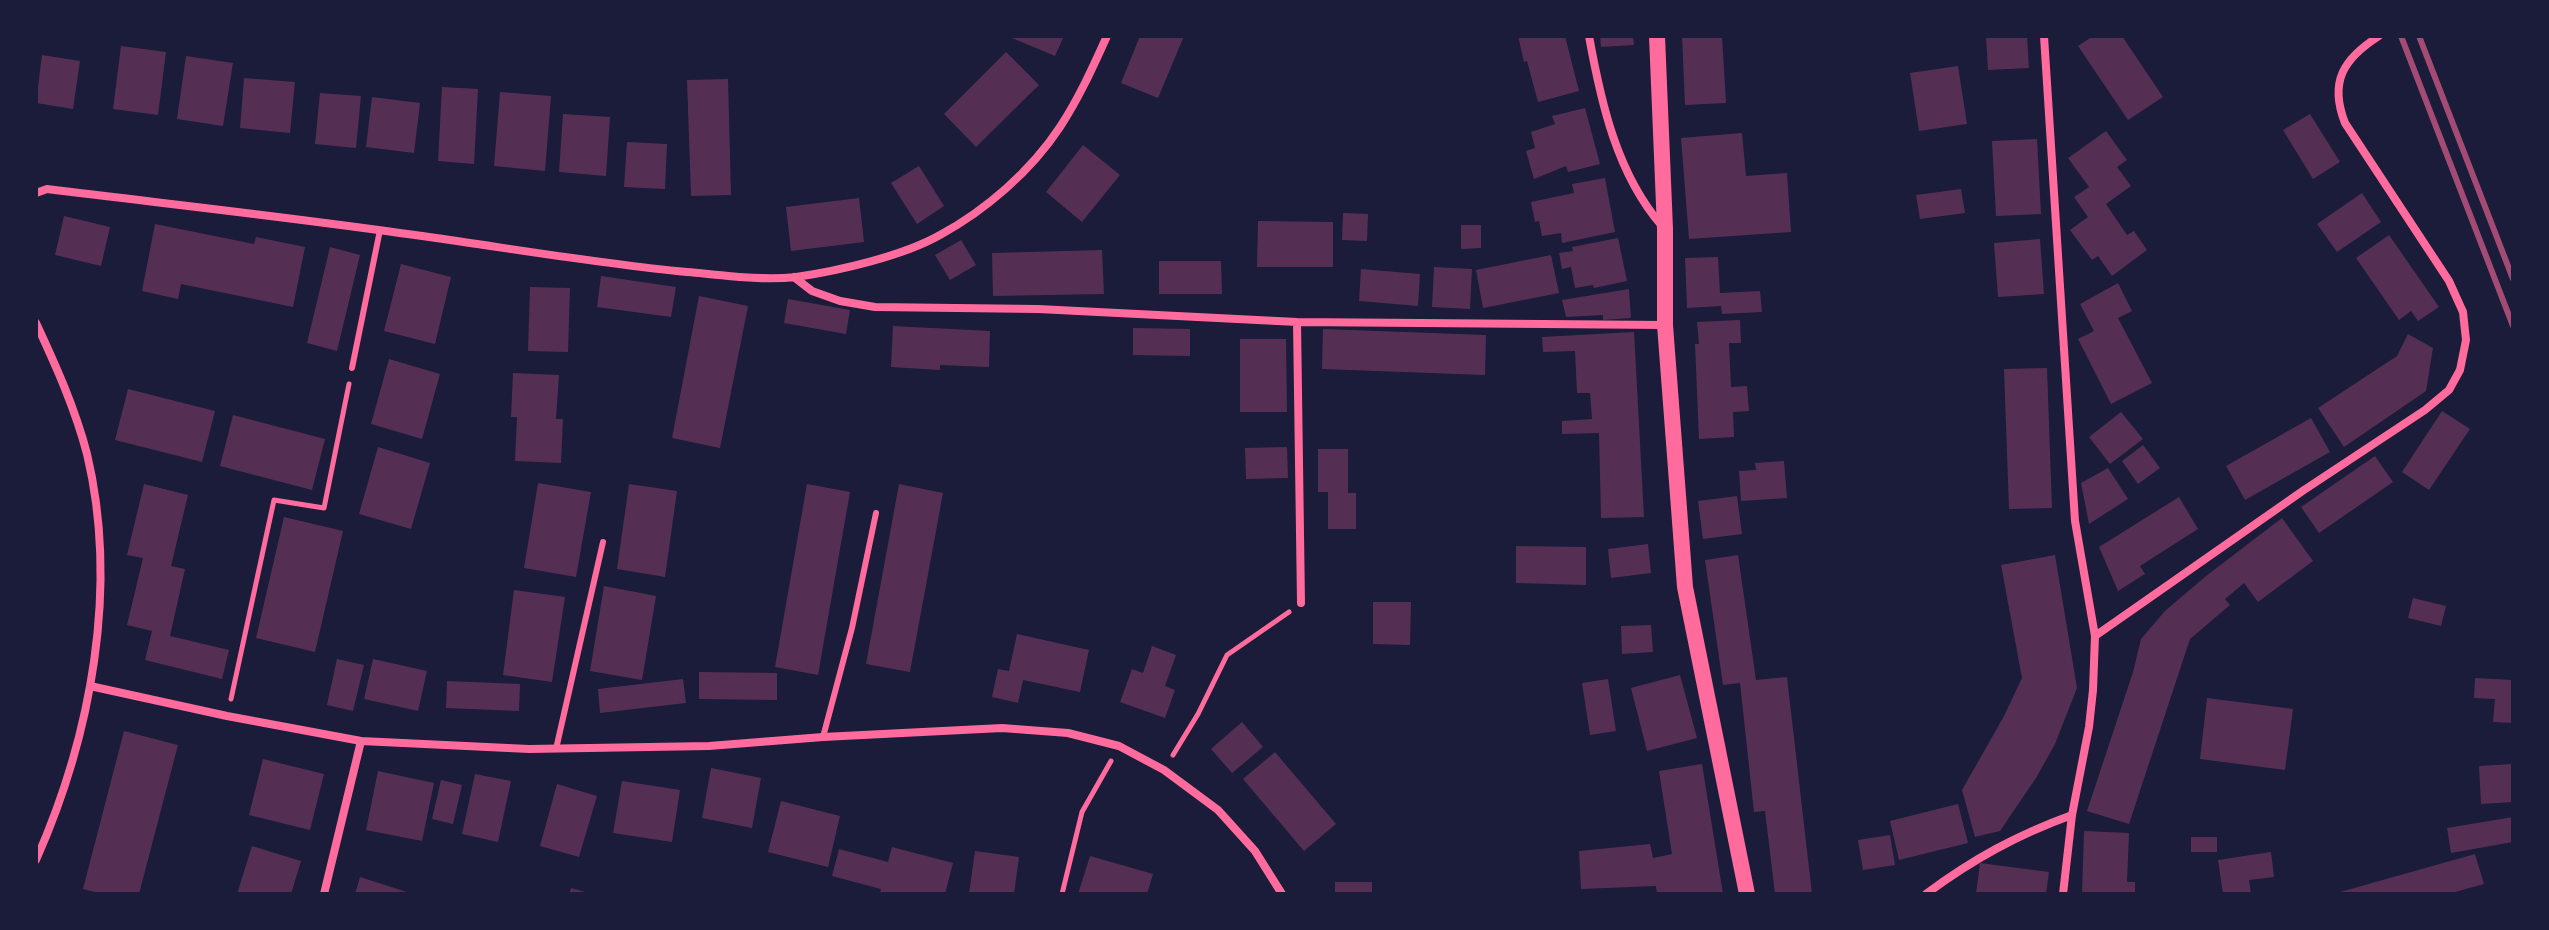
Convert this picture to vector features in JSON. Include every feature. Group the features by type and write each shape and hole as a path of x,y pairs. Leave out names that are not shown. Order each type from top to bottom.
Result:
{"main road":[{"path":"1657,36 1665,229 1665,325 1685,587 1747,894"}],"street":[{"path":"36,193 47,189 380,230 629,267 723,276 794,277 899,252 939,236 984,207 1023,173 1058,129 1088,79 1107,36"},
{"path":"1589,36 1615,143 1632,183 1646,207 1665,229"},
{"path":"2044,36 2075,521 2095,636 2089,727 2072,815 2063,894"},
{"path":"2095,636 2425,410 2449,390 2460,370 2466,340 2463,312 2449,281 2345,123 2341,112 2338,82 2346,65 2359,48 2379,36"},
{"path":"794,277 812,291 840,301 875,307 1038,309 1297,322 1665,325"},
{"path":"1297,322 1301,603"},
{"path":"36,323 63,380 86,454 98,519 97,625 90,686 55,818 36,860"},
{"path":"90,686 361,741 556,749 709,746 1002,728 1068,733 1119,746 1164,770 1218,810 1255,851 1282,894"},
{"path":"324,894 361,741"},
{"path":"1926,894 1991,849 2072,815"}],"lane":[{"path":"352,368 380,230"},
{"path":"823,737 852,628 876,513"},
{"path":"556,749 603,542"}],"path":[{"path":"227,716 274,500 324,508 352,368"},
{"path":"1164,770 1198,714 1227,655 1301,603"},
{"path":"1062,894 1082,812 1119,746"}],"building":[{"path":"1013,36 1064,36 1055,56"},
{"path":"1140,36 1184,36 1158,98 1121,83"},
{"path":"1518,36 1565,36 1579,91 1538,102"},
{"path":"1600,36 1633,36 1634,45 1601,47"},
{"path":"1682,36 1722,36 1726,103 1685,105"},
{"path":"1986,36 2027,36 2029,68 1988,70"},
{"path":"2093,36 2122,36 2163,97 2128,120 2078,46"},
{"path":"121,46 166,52 158,115 113,109"},
{"path":"1006,52 1039,85 976,147 944,114"},
{"path":"42,55 80,61 73,109 36,103"},
{"path":"186,56 233,63 223,126 177,119"},
{"path":"1958,66 1967,124 1919,131 1910,73"},
{"path":"244,78 295,82 290,133 240,128"},
{"path":"728,79 731,195 691,196 687,80"},
{"path":"442,87 478,89 474,164 438,161"},
{"path":"500,92 551,96 545,171 494,166"},
{"path":"320,93 361,96 356,148 315,144"},
{"path":"372,97 420,103 414,153 366,147"},
{"path":"1585,108 1600,164 1568,172 1566,166 1534,179 1526,151 1535,148 1531,132 1555,124 1552,116"},
{"path":"563,114 610,117 606,176 559,172"},
{"path":"2310,114 2340,162 2313,179 2283,130"},
{"path":"2106,131 2127,160 2117,167 2131,186 2106,204 2127,235 2134,231 2147,250 2112,276 2098,256 2092,260 2070,230 2088,217 2074,197 2089,187 2068,158"},
{"path":"1742,133 1746,176 1787,173 1791,232 1689,239 1681,138"},
{"path":"2037,139 2041,214 1996,216 1992,141"},
{"path":"627,142 667,144 665,189 624,187"},
{"path":"1083,145 1120,175 1082,222 1046,192"},
{"path":"919,166 944,206 917,224 891,183"},
{"path":"1605,178 1615,232 1562,243 1561,233 1542,236 1531,202 1574,193 1572,184"},
{"path":"1961,189 1965,213 1920,219 1916,195"},
{"path":"2362,193 2381,222 2337,252 2317,224"},
{"path":"859,198 864,242 791,251 786,207"},
{"path":"1343,213 1368,214 1367,241 1342,240"},
{"path":"64,216 110,227 101,266 55,255"},
{"path":"1258,221 1333,222 1333,267 1257,267"},
{"path":"155,224 254,244 256,237 305,247 293,307 181,284 178,299 142,291"},
{"path":"1461,225 1481,225 1481,248 1461,249"},
{"path":"2389,235 2439,307 2418,321 2411,311 2399,320 2356,258"},
{"path":"1618,238 1627,281 1594,288 1593,285 1575,288 1571,267 1562,269 1559,253 1573,251 1572,247"},
{"path":"2040,239 2044,294 1998,297 1994,243"},
{"path":"961,240 976,265 950,280 935,255"},
{"path":"330,247 360,255 337,351 307,343"},
{"path":"1102,250 1104,294 993,296 992,253"},
{"path":"1551,255 1559,293 1483,308 1476,270"},
{"path":"1718,257 1720,293 1760,291 1762,312 1722,314 1721,306 1687,308 1685,258"},
{"path":"1159,261 1221,261 1222,294 1159,294"},
{"path":"401,264 451,277 435,344 384,331"},
{"path":"1434,267 1472,269 1470,309 1432,307"},
{"path":"1361,269 1420,274 1418,306 1359,301"},
{"path":"601,276 676,287 671,317 597,307"},
{"path":"2118,283 2132,311 2118,318 2152,383 2111,404 2078,339 2094,331 2080,304"},
{"path":"530,287 570,288 568,352 528,351"},
{"path":"1629,289 1631,318 1603,320 1603,315 1566,317 1562,300"},
{"path":"699,296 748,306 720,448 672,438"},
{"path":"788,299 850,310 846,334 784,323"},
{"path":"1740,320 1741,343 1729,343 1731,387 1747,386 1749,411 1733,412 1734,437 1699,439 1697,322"},
{"path":"893,326 990,331 989,367 940,365 940,370 891,367"},
{"path":"1133,328 1190,329 1190,356 1133,355"},
{"path":"1323,329 1486,335 1485,375 1322,369"},
{"path":"1634,332 1644,517 1601,518 1599,433 1562,434 1562,421 1592,419 1590,393 1577,393 1575,351 1543,352 1542,337"},
{"path":"2408,334 2433,348 2426,391 2344,447 2318,408 2397,356"},
{"path":"1240,339 1286,339 1287,412 1240,412"},
{"path":"389,359 440,374 422,439 371,424"},
{"path":"2047,368 2052,508 2009,509 2004,369"},
{"path":"513,373 559,375 556,419 563,419 561,463 515,461 517,417 511,417"},
{"path":"128,389 215,411 202,462 115,440"},
{"path":"2442,411 2470,429 2429,490 2402,472"},
{"path":"2121,412 2143,439 2110,464 2089,437"},
{"path":"233,415 325,439 312,490 220,466"},
{"path":"2311,418 2330,452 2245,500 2226,466"},
{"path":"2143,445 2160,468 2138,484 2122,461"},
{"path":"378,447 430,463 411,529 359,514"},
{"path":"1287,447 1288,478 1246,479 1245,448"},
{"path":"1318,449 1348,449 1348,493 1356,493 1356,529 1328,529 1328,492 1318,492"},
{"path":"2375,456 2393,482 2319,533 2301,507"},
{"path":"1784,461 1787,498 1741,501 1739,471 1756,470 1755,463"},
{"path":"2108,468 2128,499 2089,524 2081,483"},
{"path":"538,483 591,492 576,577 524,568"},
{"path":"144,484 188,495 171,566 185,569 170,636 229,650 222,679 145,660 152,631 127,625 143,558 127,555"},
{"path":"629,484 677,491 665,577 617,569"},
{"path":"807,484 850,492 818,675 775,667"},
{"path":"899,484 943,493 910,672 866,664"},
{"path":"1737,496 1742,534 1703,539 1698,501"},
{"path":"2179,497 2198,529 2140,566 2145,574 2118,591 2099,547"},
{"path":"284,517 343,531 315,652 256,638"},
{"path":"2282,518 2313,561 2258,602 2244,583 2225,599 2230,605 2190,639 2129,824 2087,811 2141,639 2165,611"},
{"path":"1648,544 1651,573 1611,578 1608,549"},
{"path":"1516,546 1586,547 1586,585 1516,583"},
{"path":"1738,555 1756,680 1787,677 1812,894 1775,894 1765,811 1754,812 1740,683 1723,685 1705,560"},
{"path":"2055,555 2077,688 2055,744 2000,831 1975,837 1962,790 2022,678 2001,565"},
{"path":"604,586 656,596 642,680 590,671"},
{"path":"514,590 565,597 552,682 503,675"},
{"path":"2413,598 2446,606 2441,626 2408,618"},
{"path":"1373,602 1411,602 1410,645 1373,644"},
{"path":"1651,625 1653,652 1622,654 1621,626"},
{"path":"1017,634 1089,650 1080,692 1023,680 1018,703 992,697 998,669 1009,671"},
{"path":"1152,646 1176,655 1165,686 1175,690 1165,718 1120,702 1132,669 1143,673"},
{"path":"337,659 364,665 353,711 327,705"},
{"path":"373,659 427,671 418,711 364,699"},
{"path":"699,672 777,673 777,700 699,699"},
{"path":"1680,675 1697,738 1647,751 1631,688"},
{"path":"2475,678 2513,680 2513,723 2493,722 2495,699 2474,698"},
{"path":"683,679 686,703 600,713 598,689"},
{"path":"1608,679 1616,731 1590,735 1582,683"},
{"path":"447,681 520,684 519,711 446,708"},
{"path":"2207,698 2293,709 2285,770 2200,759"},
{"path":"1242,722 1263,747 1232,773 1211,749"},
{"path":"124,731 178,745 139,894 103,894 83,889"},
{"path":"1275,752 1336,824 1304,851 1243,779"},
{"path":"263,759 324,774 310,830 249,815"},
{"path":"1702,764 1723,894 1657,894 1656,886 1581,889 1579,851 1650,844 1653,858 1672,854 1659,771"},
{"path":"2513,764 2513,802 2481,804 2479,766"},
{"path":"711,768 761,778 752,828 702,818"},
{"path":"378,771 434,783 422,841 366,830"},
{"path":"475,774 511,781 498,842 462,834"},
{"path":"441,780 462,785 453,824 432,819"},
{"path":"622,781 680,790 672,842 613,833"},
{"path":"557,784 597,796 579,857 540,846"},
{"path":"781,801 840,816 828,867 768,852"},
{"path":"1958,804 1968,843 1899,860 1890,821"},
{"path":"2513,817 2513,842 2451,853 2447,828"},
{"path":"2084,831 2129,833 2127,882 2135,882 2135,894 2082,894"},
{"path":"1890,835 1895,865 1863,870 1858,840"},
{"path":"2191,837 2217,837 2217,852 2191,852"},
{"path":"252,846 301,861 291,894 237,894"},
{"path":"892,847 953,863 945,894 880,894 881,889 832,876 839,849 888,862"},
{"path":"975,851 1019,857 1014,894 969,894"},
{"path":"2271,852 2274,877 2249,880 2251,894 2223,894 2218,860"},
{"path":"2475,854 2484,884 2448,894 2333,894"},
{"path":"1090,856 1153,874 1147,894 1078,894"},
{"path":"1980,863 2049,872 2046,894 1976,894"},
{"path":"360,877 410,893 355,894"},
{"path":"1335,882 1372,882 1372,894 1335,894"},
{"path":"571,888 589,893 589,894 569,894"}],"railway":[{"path":"2401,36 2513,326"},
{"path":"2419,36 2513,279"}]}
